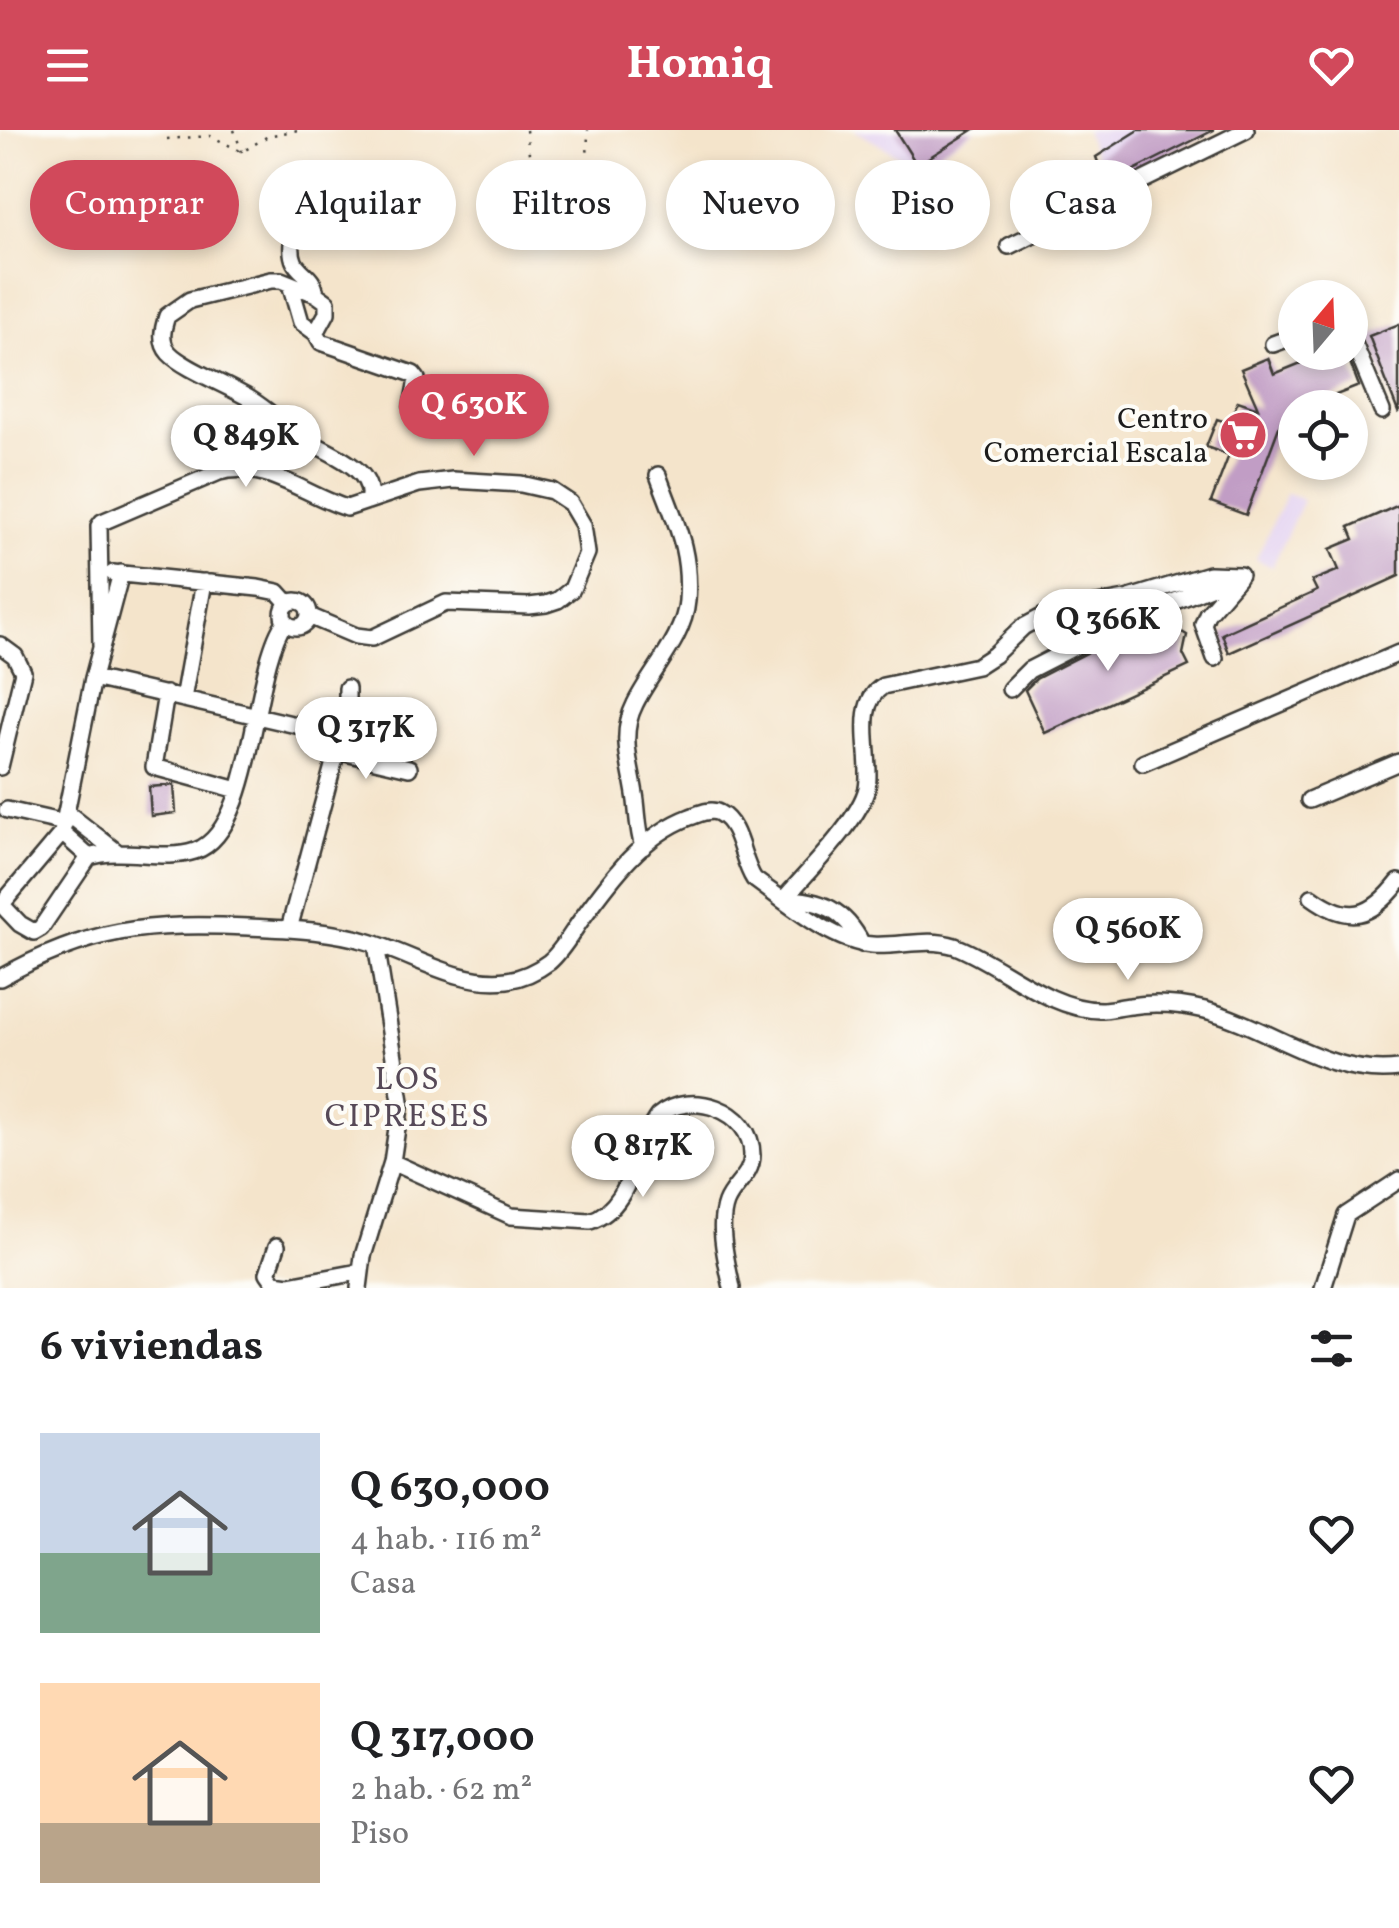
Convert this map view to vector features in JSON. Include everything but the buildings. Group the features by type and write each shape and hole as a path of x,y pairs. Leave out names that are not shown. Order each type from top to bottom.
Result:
{"street":[{"path":"1009,246 1246,130"},
{"path":"292,250 292,261 310,278 316,294"},
{"path":"316,333 328,313 328,305 316,294 271,280 176,307 162,328 164,345 181,362 253,400 301,438 350,465 366,481 368,501"},
{"path":"290,284 301,322 329,348 413,374 416,379 412,407"},
{"path":"1273,344 1278,342"},
{"path":"1365,370 1382,411"},
{"path":"100,646 99,526 219,472 250,468 347,508 419,484 453,480 539,488 570,503 583,525 587,553 572,589 546,604 446,603 372,638 356,636 309,616 302,602 288,603"},
{"path":"643,847 626,755 627,726 634,705 677,632 687,605 681,528 658,475"},
{"path":"100,572 270,590 288,603"},
{"path":"122,574 100,646 64,823 1,904 30,931 38,931 89,857 117,852 185,854 204,847 223,824 238,790 273,642 285,622 282,612 288,603"},
{"path":"784,898 860,809 870,766 867,708 882,686 976,666 1024,627 1051,612 1126,599 1209,574 1240,575"},
{"path":"1010,688 1029,670 1240,575"},
{"path":"1215,658 1204,624 1207,614 1240,575"},
{"path":"183,699 204,582"},
{"path":"285,622 299,626 309,616"},
{"path":"0,645 15,656 23,672 0,767"},
{"path":"1142,763 1399,653"},
{"path":"93,678 322,732"},
{"path":"289,929 337,751 347,708 347,688"},
{"path":"166,694 154,767 238,790"},
{"path":"337,751 409,768"},
{"path":"1308,800 1399,762"},
{"path":"7,810 64,823 117,852"},
{"path":"0,978 74,942 136,927 182,924 349,936 378,952 452,973 488,981 512,980 535,971 555,956 617,872 643,847 685,819 710,810 726,818 746,868 766,888 822,926 862,944 944,943 1078,1006 1100,1010 1184,1004 1364,1071 1399,1069"},
{"path":"64,823 89,857"},
{"path":"1312,897 1328,909 1351,916 1375,906 1399,882"},
{"path":"278,1246 268,1273 276,1283 359,1280 392,1162 401,1101 378,952"},
{"path":"392,1162 511,1216 590,1221 602,1217 617,1201 658,1116 680,1104 710,1104 736,1122 752,1150 748,1172 726,1201 723,1217 732,1288"},
{"path":"1323,1288 1346,1214 1399,1180"}],"path":[{"path":"234,130 242,152"},
{"path":"242,152 268,136 298,130"},
{"path":"526,130 534,192 554,233 568,224 580,199 588,130"},
{"path":"167,139 210,136 242,152"}],"shaded area":[{"path":"854,130 975,130 927,160 906,160"},
{"path":"1085,130 1214,130 1152,161 1097,160"},
{"name":"Centro Comercial Escala","path":"1287,493 1303,500 1272,567 1256,559"}],"place":[{"name":"Centro Comercial Escala","path":"1243,435"}],"district":[{"name":"LOS CIPRESES","path":"408,1096"}]}
